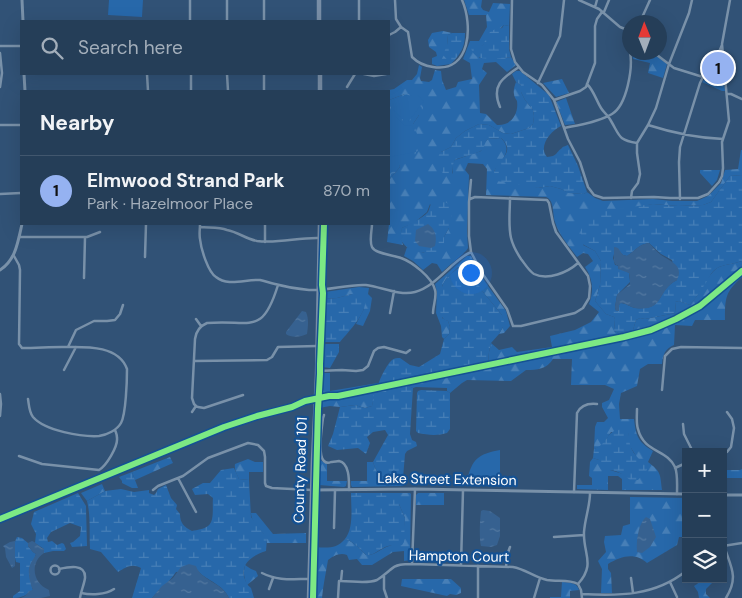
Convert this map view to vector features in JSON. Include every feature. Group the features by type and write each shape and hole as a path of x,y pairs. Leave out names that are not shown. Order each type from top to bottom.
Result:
{"main road":[{"path":"319,0 319,20"},
{"path":"320,75 320,90"},
{"name":"County Road 101","path":"309,598 320,225"}],"street":[{"path":"22,0 23,20"},
{"path":"190,0 190,20"},
{"path":"227,0 227,20"},
{"path":"264,0 264,20"},
{"path":"358,0 358,20"},
{"path":"395,0 396,19 408,32 411,55 414,60 423,65 443,68 452,65 458,60 468,43 466,14 462,0"},
{"path":"512,0 511,49 513,57 518,67 546,90 554,100 568,139 580,162 588,187 594,195 604,198 654,196 698,198 703,197 719,182 723,168 722,139 729,124 722,44"},
{"path":"538,83 560,36 564,0"},
{"path":"579,0 596,7 622,28"},
{"path":"596,7 597,0"},
{"path":"554,100 586,87 595,60 596,23 610,0"},
{"path":"643,15 650,0"},
{"path":"631,198 632,191 638,183 640,174 637,143 648,124 660,96 669,64 692,0"},
{"path":"680,198 680,147 700,83 712,68 722,44 730,0"},
{"path":"390,34 401,26"},
{"path":"0,46 20,46"},
{"path":"0,54 2,73 0,87"},
{"path":"564,128 585,124 614,112 628,87 631,60"},
{"path":"664,60 678,70 703,77"},
{"path":"500,107 496,97 497,87 504,77 518,67"},
{"path":"24,75 25,90"},
{"path":"147,75 148,90"},
{"path":"191,75 191,90"},
{"path":"228,75 228,90"},
{"path":"264,75 264,90"},
{"path":"347,87 354,75"},
{"path":"366,75 380,75"},
{"path":"587,84 621,138 637,143"},
{"path":"727,94 742,99"},
{"path":"0,125 20,124"},
{"path":"648,124 666,131 722,139"},
{"path":"470,199 510,198 544,199 549,201 556,232 588,276 590,286 589,298 583,308 567,316 522,326 513,326 507,309 482,273 471,252 469,236 470,199 471,180"},
{"path":"0,194 20,193"},
{"path":"510,198 512,240 517,253 531,272 536,275 549,276 565,272 578,263"},
{"path":"0,270 14,256 22,225"},
{"path":"145,257 146,225"},
{"path":"265,225 265,242"},
{"path":"372,225 371,244 373,249 408,261 421,270 434,287 436,293 433,313"},
{"path":"320,238 299,238 265,242 251,240 225,229 200,226 201,246 211,272 217,279 226,282 261,280 278,285 319,290 357,285 413,292 421,290 471,252"},
{"path":"19,237 85,237 100,232"},
{"path":"84,278 85,237"},
{"path":"14,256 20,270 20,346 22,348 94,347 108,351 120,359 126,366 127,372 124,415 121,424 115,430 98,436 58,431 43,424 34,418 30,412 28,399"},
{"path":"243,395 204,408 194,404 192,398 195,334 201,326 207,323 256,322 267,313 278,285"},
{"path":"390,312 394,291"},
{"path":"68,347 74,332 78,328 94,320 115,320 120,314 123,305"},
{"path":"196,319 201,326"},
{"path":"194,361 267,360 272,357 278,347 317,346"},
{"path":"64,370 76,347"},
{"path":"662,390 665,356 672,349 681,347 742,348"},
{"path":"317,371 360,371 366,369 374,351 378,348 406,353 410,350"},
{"path":"0,394 0,416"},
{"path":"574,492 577,414 580,408 585,405 597,404"},
{"path":"192,412 196,406"},
{"path":"637,409 638,430 642,438 651,448 666,456 675,468 677,477 676,494"},
{"path":"727,412 732,419 734,428 731,447 727,452"},
{"path":"324,415 320,447 323,460 328,463 341,461 349,475 349,490"},
{"path":"683,424 684,434 691,448"},
{"path":"19,456 42,464 99,470 106,464 116,445 117,436 115,430"},
{"name":"Lake Street Extension","path":"178,478 190,472 208,458 244,444 255,444 264,451 264,483 272,488 682,494"},
{"path":"675,468 682,465"},
{"path":"153,490 178,478 196,512"},
{"path":"412,564 415,489"},
{"path":"334,528 335,490"},
{"path":"461,565 463,490"},
{"path":"582,598 578,584 585,576 587,569 584,535 590,504 590,493"},
{"path":"727,495 742,495"},
{"path":"554,537 584,535"},
{"path":"727,545 742,543"},
{"path":"506,567 510,547"},
{"path":"726,598 732,588 734,577 727,557"},
{"name":"Hampton Court","path":"342,581 375,580 396,566 412,564 519,568 540,578 578,584"},
{"path":"59,569 74,566 83,571 85,577 80,598"},
{"path":"478,566 478,598"},
{"path":"338,598 339,581 342,581 342,571"},
{"path":"262,572 273,578 310,579"},
{"path":"582,594 620,595 645,591 670,582 682,574"},
{"path":"384,575 384,589 387,598"},
{"path":"269,589 273,578"},
{"path":"534,598 540,578"},
{"path":"631,578 634,593"},
{"path":"670,582 678,597"},
{"path":"81,593 93,595 110,592 114,589"}],"green space":[{"path":"109,0 143,0 142,17 108,15"},
{"path":"464,0 482,0 481,7 489,12 493,3 510,4 509,26 504,25 480,47 479,58 511,57 516,65 507,72 496,62 484,63 482,69 487,73 479,85 480,113 486,114 497,125 510,122 517,111 517,101 514,96 516,82 521,85 521,92 533,110 534,116 533,124 529,128 511,134 503,133 489,125 479,124 465,131 456,138 451,147 441,152 453,174 452,164 455,160 481,151 488,139 501,138 505,143 506,151 503,159 494,171 538,188 550,186 569,193 584,194 587,192 603,201 653,199 697,201 708,196 721,183 725,170 738,169 742,150 742,175 730,176 711,202 703,205 678,206 653,204 632,208 583,245 595,251 601,261 600,285 595,301 606,314 614,317 614,331 619,333 633,330 636,320 640,318 645,319 676,313 675,302 679,301 690,305 706,280 716,269 742,261 742,277 732,287 727,296 725,320 695,320 692,326 675,325 674,345 665,352 662,364 648,364 640,369 637,386 621,393 619,404 620,419 634,419 639,438 644,445 653,451 648,462 659,473 662,490 622,490 622,479 618,476 608,476 608,490 577,489 577,485 592,485 592,478 589,476 590,462 593,458 599,460 610,470 623,474 636,456 628,443 629,433 611,432 602,446 594,449 597,422 604,422 608,418 602,403 609,400 614,389 605,385 571,385 572,359 553,359 545,367 526,370 511,381 467,380 450,393 447,391 447,388 413,388 406,385 375,392 372,406 365,408 355,405 319,408 322,373 330,373 330,391 378,383 378,386 488,363 491,343 499,350 512,347 517,352 552,347 550,336 575,330 591,322 599,312 589,304 592,285 585,267 593,261 588,254 583,253 577,257 564,240 554,219 551,201 546,197 486,195 487,169 483,164 468,163 465,170 469,175 468,248 442,272 437,264 432,263 423,270 404,256 407,247 424,253 444,237 449,228 430,204 427,212 415,222 402,228 401,238 403,245 387,242 390,225 390,179 400,167 397,160 419,115 405,94 390,100 389,90 394,89 407,80 412,80 417,74 419,65 422,67 421,81 429,82 432,80 435,70 441,71 446,90 456,87 458,82 472,79 470,63 463,59 470,41 479,41 487,27 486,15 469,15"},
{"path":"504,25 509,26 511,57 485,58 474,54 471,48 483,45 491,31 502,28"},
{"path":"443,31 452,33 448,35 447,45 451,64 437,66 432,64 432,58 437,56 436,52 429,47 428,40 432,33"},
{"path":"452,33 465,33 462,50 451,64 443,55 448,35"},
{"path":"721,48 725,91 702,82 711,72"},
{"path":"637,60 662,60 667,64 663,78 648,73 650,63"},
{"path":"520,71 549,95 561,126 549,135 546,140 545,153 547,157 553,156 568,145 587,192 584,194 568,193 550,186 538,188 497,181 494,177 495,169 507,151 507,147 501,138 488,139 482,150 455,160 451,177 444,175 442,172 438,156 441,152 451,147 456,138 465,131 479,124 489,125 503,133 511,134 529,128 533,124 533,110 521,92 521,85 516,82 512,74"},
{"path":"562,79 569,93 556,97 543,83"},
{"path":"414,93 431,104 428,111 419,115 413,124 418,139 417,154 398,160 400,167 390,179 390,100"},
{"path":"417,95 424,101 408,122 405,122 390,106 390,101 403,96"},
{"path":"566,98 575,124 565,125 556,102"},
{"path":"390,116 395,116 404,125 412,126 416,135 416,152 390,157"},
{"path":"700,170 720,170 717,180 712,186 700,173"},
{"path":"742,175 742,261 715,269 690,305 679,301 675,302 676,313 645,319 640,318 636,320 633,330 619,333 614,331 614,317 606,314 595,301 600,285 601,261 595,251 584,245 581,239 581,229 587,218 601,211 653,204 703,205 711,202 730,176","holes":["649,243 661,254 672,260 677,280 670,284 652,306 635,308 620,303 619,311 616,311 617,295 630,282 629,273 615,265 614,254 620,252 627,256 640,246"]},
{"path":"433,201 443,201 451,205 452,212 449,228 444,237 444,250 435,253 422,253 406,246 401,240 402,228 426,214"},
{"path":"467,256 471,256 481,276 506,311 510,326 504,333 499,334 503,327 502,315 483,292 458,267 442,286 442,318 448,321 450,327 449,334 444,339 436,313 437,292 435,284"},
{"path":"466,265 483,292 502,315 504,322 499,334 491,343 488,363 378,386 386,368 393,359 400,358 410,365 419,367 440,354 450,327 440,310 442,287 449,276"},
{"path":"359,287 369,288 368,294 372,298 370,311 363,326 356,324 364,309 352,294 324,299 325,292"},
{"path":"352,294 361,296 365,301 361,315 356,323 340,342 322,342 324,299"},
{"path":"339,344 339,352 330,368 322,367 321,365 322,345"},
{"path":"406,385 413,388 410,434 417,446 405,454 403,478 384,477 375,468 373,462 388,435 385,430 373,432 367,437 370,443 366,454 358,448 337,450 328,446 340,407 355,405 365,408 372,406 374,392"},
{"path":"421,390 447,391 450,393 450,429 447,433 429,435 416,431 417,393"},
{"path":"625,428 629,432 633,452 647,467 647,470 638,480 630,480 621,473 603,470 600,468 599,460 593,458 594,449 603,443 610,434 618,429"},
{"path":"500,450 500,479 498,482 467,481 471,467 477,459 486,453"},
{"path":"170,457 173,463 135,480 132,472"},
{"path":"248,459 255,462 263,462 263,472 249,472 249,480 239,479 235,470 235,464"},
{"path":"317,460 327,464 327,481 347,481 346,486 319,485 317,482"},
{"path":"367,462 373,462 380,475 384,477 403,478 403,486 352,487 351,481 367,481"},
{"path":"234,468 239,479 249,480 251,517 267,538 266,551 253,557 244,567 244,577 251,588 254,598 229,598 223,589 198,571 176,572 152,598 132,598 141,568 126,567 118,572 101,552 90,549 87,501 105,491 121,489 134,492 149,490 149,493 154,495 158,489 166,485 171,498 177,505 176,509 180,514 183,524 192,531 198,530 210,524 213,498 208,494 195,495 192,489 203,483 210,483 221,470"},
{"path":"742,469 742,478 727,478 727,470"},
{"path":"132,472 138,488 132,488 122,483 119,477"},
{"path":"102,484 105,491 87,501 81,493"},
{"path":"78,493 86,506 87,546 72,547 70,543 80,536 81,527 70,523 51,532 47,538 48,542 52,541 57,545 64,544 66,549 64,551 44,553 44,549 35,543 36,534 31,524 34,512"},
{"path":"351,493 399,493 399,504 405,518 404,542 402,545 387,546 374,554 366,555 345,539 351,523"},
{"path":"399,493 411,494 410,560 404,561 404,551 393,552 372,565 362,565 357,559 349,560 347,555 344,554 337,555 328,560 322,598 314,598 315,547 328,548 339,545 345,539 366,555 369,555 391,545 402,545 405,518 399,504"},
{"path":"418,493 444,493 444,505 416,505 416,495"},
{"path":"630,497 682,498 682,537 679,537 677,545 647,563 638,557 628,556 608,564 608,569 611,573 612,593 601,593 602,569 598,561 606,552 605,536 621,535 623,526 630,524"},
{"path":"251,513 256,513 273,534 306,533 306,543 267,543 264,535 253,521"},
{"path":"17,537 22,538 28,543 28,546 36,554 31,577 33,590 24,596 13,598 20,591 20,563 16,562 14,552"},
{"path":"245,565 256,571 258,576 247,585 244,575"},
{"path":"402,579 451,579 461,588 461,593 447,596 401,586"},
{"path":"562,582 575,584 579,590 570,591 570,598 550,598 561,597"},
{"path":"699,583 712,583 706,589 706,594 710,598 699,598 694,586"}],"water":[{"path":"428,224 433,229 436,237 435,246 431,248 419,246 415,241 416,230"},
{"path":"649,243 678,267 679,275 677,280 670,285 656,304 651,307 635,308 621,303 619,311 616,311 617,295 630,284 630,279 629,273 618,269 618,265 614,262 614,247 627,256 640,246"},
{"path":"302,311 306,312 308,317 307,334 296,337 286,334 286,332"},
{"path":"481,511 490,511 500,518 500,536 497,545 491,547 481,546 480,519"},
{"path":"646,517 650,519 656,537 650,547 642,553 637,552 637,538 641,524"},
{"path":"15,541 15,566 12,568 3,546"},
{"path":"32,541 44,549 44,553 36,562 35,573 39,583 49,590 50,596 21,598 33,590 29,571 36,554 28,546 28,543"},
{"path":"189,564 196,566 202,575 222,588 229,598 152,598 162,586 173,578 181,567"}],"cycle path":[{"path":"313,598 324,225"},
{"path":"0,519 224,427 292,407 305,401 338,396 651,330 700,306 742,271"}],"place":[{"name":"Elmwood Strand Park","path":"718,68"}]}
